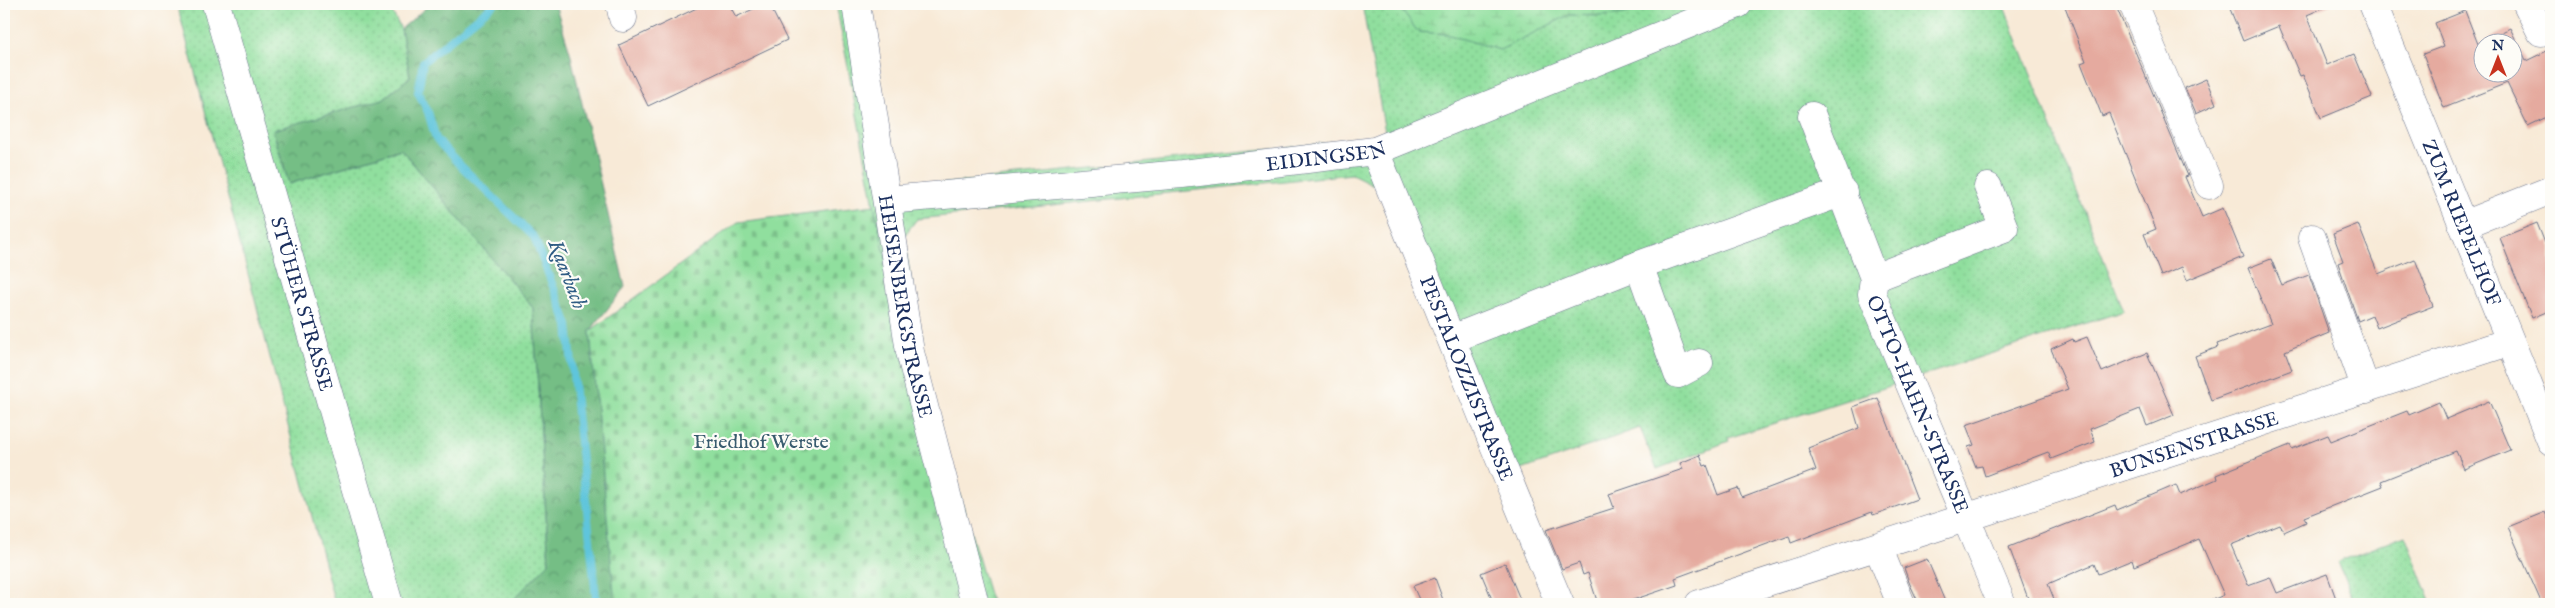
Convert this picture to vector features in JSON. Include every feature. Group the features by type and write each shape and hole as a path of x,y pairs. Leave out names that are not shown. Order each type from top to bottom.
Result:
{"street":[{"name":"STÜHER STRASSE","path":"216,4 389,604"},
{"name":"HEISENBERGSTRASSE","path":"856,4 888,200 910,352 975,604"},
{"name":"EIDINGSEN","path":"888,200 1182,174 1375,151 1738,4"},
{"path":"2133,4 2209,185"},
{"name":"ZUM RIEPELHOF","path":"2373,4 2509,342 2551,441"},
{"path":"2527,4 2541,32"},
{"name":"OTTO-HAHN-STRASSE","path":"1812,116 1843,192 1874,278 1872,294 2002,604"},
{"name":"PESTALOZZISTRASSE","path":"1375,151 1506,476 1560,604"},
{"path":"1874,278 2004,228 1988,187"},
{"path":"2463,225 2551,190"},
{"path":"1452,339 1639,265 1843,192"},
{"path":"2312,238 2366,388"},
{"path":"1639,265 1678,374 1699,363"},
{"name":"BUNSENSTRASSE","path":"1699,604 2509,342"},
{"path":"1878,547 1900,604"}],"green space":[{"path":"177,4 388,4 401,29 410,77 383,99 273,131 289,184 401,149 533,308 549,564 513,601 499,604 335,604"},
{"path":"430,4 555,4 570,52 625,287 590,331 615,604 499,604 513,600 549,563 533,308 401,149 289,184 273,130 383,99 410,77 401,29"},
{"path":"836,4 865,4 893,174 912,187 1369,139 1385,132 1362,4 2003,4 2124,311 1728,438 1729,441 1657,469 1640,428 1513,473 1380,188 1352,174 917,219 904,236 923,354 941,432 992,604 963,604 874,205"},
{"path":"1405,4 1656,4 1624,14 1601,16 1569,15 1500,50 1446,34 1418,32 1403,12"},
{"name":"Friedhof Werste","path":"874,205 963,604 615,604 590,331 738,222"},
{"path":"2405,535 2432,604 2355,604 2338,562"}],"building":[{"path":"705,4 729,4 736,17 764,4 769,4 787,40 648,106 619,45"},
{"path":"2064,4 2115,4 2188,176 2185,177 2202,217 2223,208 2243,257 2187,280 2182,267 2161,276 2144,234 2156,229 2109,113 2102,116 2081,63 2086,61"},
{"path":"2228,4 2332,4 2307,15 2327,65 2354,54 2372,97 2321,118 2303,75 2300,76 2279,26 2243,41"},
{"path":"2465,11 2473,32 2472,82 2522,82 2522,53 2526,61 2551,49 2551,115 2528,126 2507,83 2444,108 2423,54 2444,46 2435,23"},
{"path":"2510,28 2512,32 2502,32"},
{"path":"2206,79 2216,104 2196,113 2185,88"},
{"path":"2537,223 2545,243 2551,240 2551,310 2532,318 2500,238"},
{"path":"2358,224 2378,274 2415,259 2433,306 2377,328 2372,315 2358,321 2338,263 2343,261 2333,234"},
{"path":"2271,259 2282,285 2309,275 2329,333 2285,351 2292,370 2211,400 2195,356 2218,347 2217,344 2271,324 2248,268"},
{"path":"2087,337 2102,372 2147,353 2174,415 2147,426 2140,409 2090,429 2095,442 2051,459 2048,452 1985,476 1982,466 1976,467 1968,447 1974,445 1966,425 2068,389 2051,349 2073,339 2074,342"},
{"path":"1878,398 1917,499 1873,515 1872,512 1791,543 1789,536 1675,578 1677,585 1621,604 1598,604 1588,573 1583,575 1579,563 1562,569 1546,530 1614,508 1609,494 1683,469 1680,463 1700,455 1704,466 1707,465 1718,495 1738,488 1742,498 1816,470 1808,448 1859,428 1853,407"},
{"path":"2489,401 2510,450 2464,469 2456,451 2381,481 2383,486 2304,517 2306,522 2284,532 2280,525 2231,545 2248,585 2270,577 2277,593 2327,574 2338,604 2203,604 2224,595 2199,539 2134,566 2132,560 2098,574 2094,564 2048,584 2056,604 2030,604 2009,547 2115,505 2117,510 2176,485 2180,495 2217,479 2216,475 2290,445 2292,449 2328,435 2331,441 2407,411 2409,415 2439,402 2446,419"},
{"path":"2545,512 2551,526 2551,604 2542,604 2508,527"},
{"path":"1927,559 1946,604 1919,604 1909,582 1904,568"},
{"path":"1505,563 1522,604 1494,604 1481,573"},
{"path":"1435,578 1443,600 1432,604 1421,604 1413,586"}],"waterway":[{"name":"Kaarbach","path":"494,4 423,62 418,92 428,112 436,139 534,237 568,325 596,598 593,604"}]}
